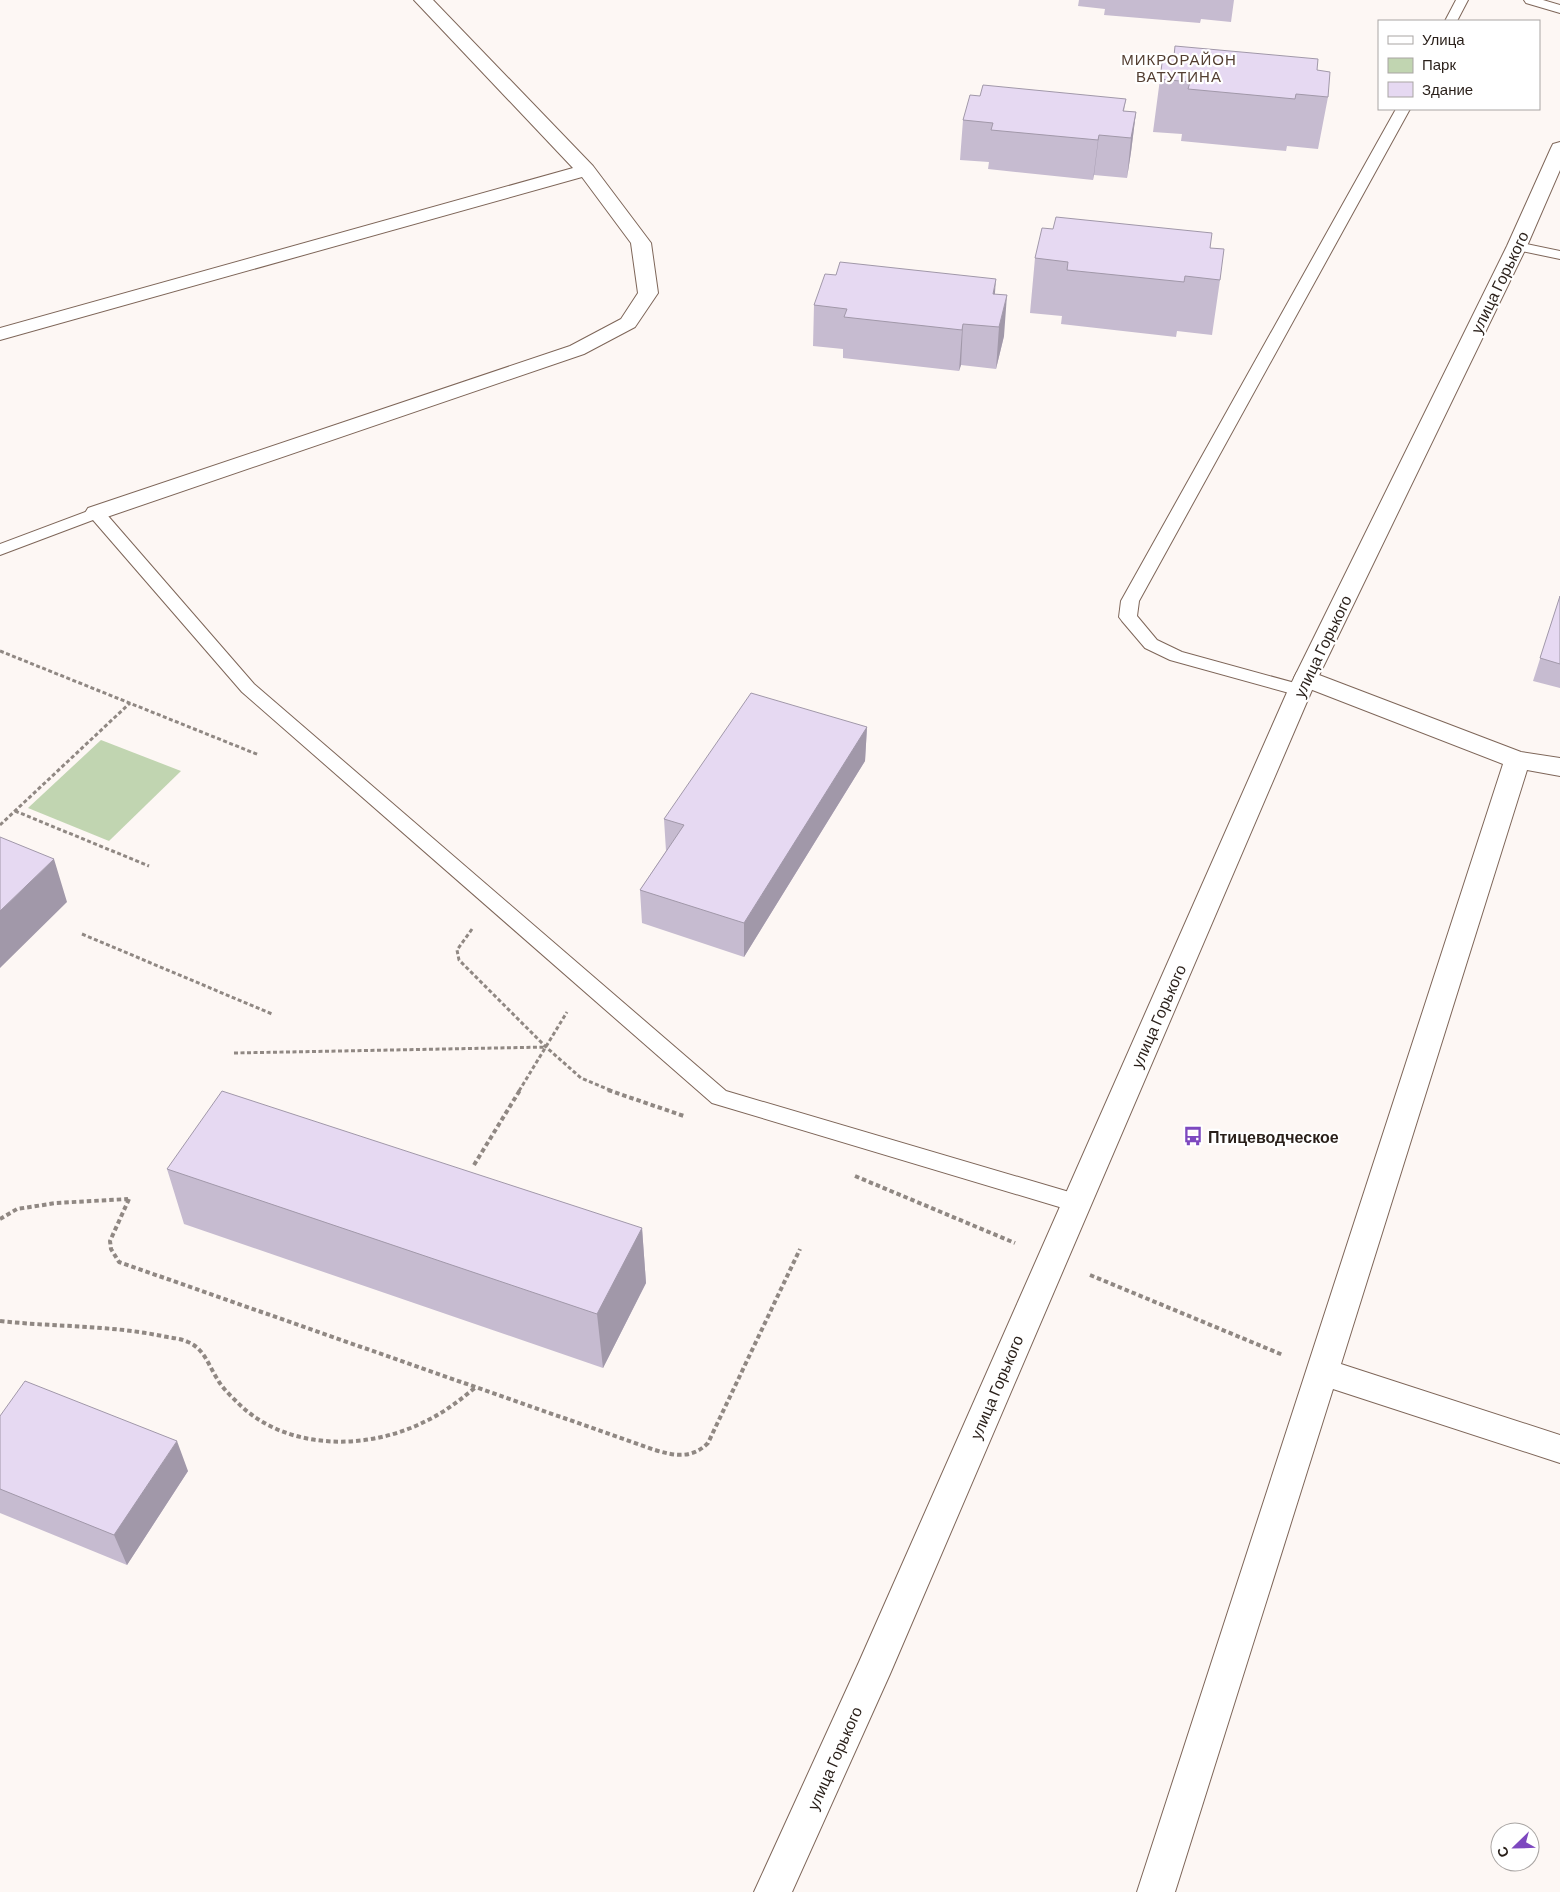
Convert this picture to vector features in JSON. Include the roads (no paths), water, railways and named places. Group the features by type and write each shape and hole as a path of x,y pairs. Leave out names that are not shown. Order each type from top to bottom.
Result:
{"street":[{"path":"96,513 577,350 628,323 648,293 641,244 586,170 423,0"},
{"name":"улица Горького","path":"773,1892 872,1674 1303,684 1517,246 1560,148"},
{"path":"0,334 586,170"},
{"path":"1303,684 1517,760 1560,767"},
{"path":"1156,1892 1517,760"},
{"path":"1321,1371 1560,1449"}],"lane":[{"path":"1452,20 1462,0"},
{"path":"1530,0 1560,9"},
{"path":"1303,684 1176,656 1151,644 1128,617 1130,601 1236,414 1402,110"},
{"path":"1517,246 1560,255"},
{"path":"0,550 96,513 248,688 719,1097 1076,1203"}],"place":[{"name":"Птицеводческое","path":"1193,1136"}],"district":[{"name":"МИКРОРАЙОН ВАТУТИНА","path":"1179,68"}]}
